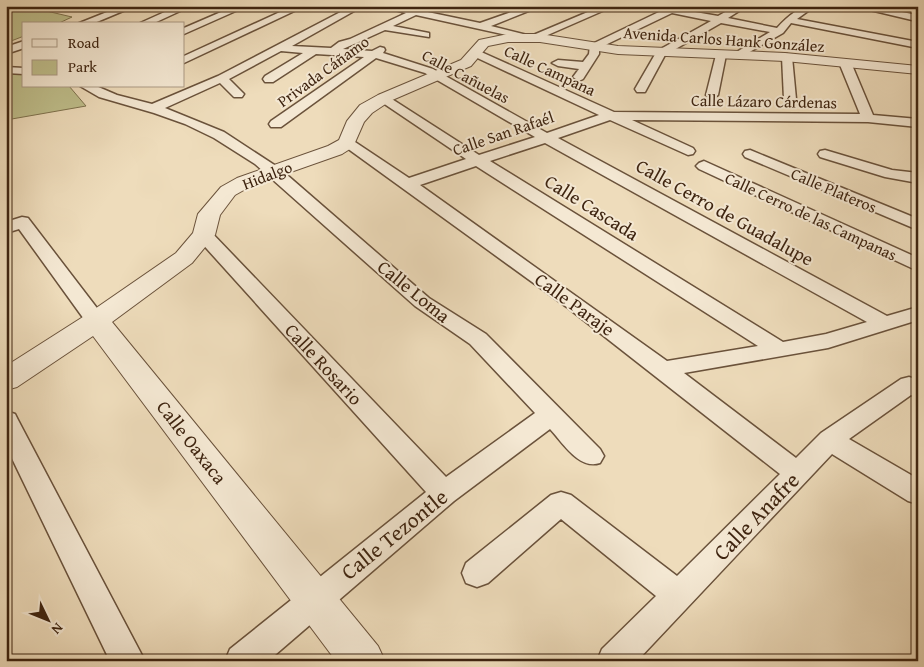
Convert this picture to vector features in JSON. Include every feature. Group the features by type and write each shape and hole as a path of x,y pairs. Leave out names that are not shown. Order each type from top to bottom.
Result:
{"street":[{"path":"87,22 131,6"},
{"path":"148,22 187,6"},
{"path":"185,31 243,6"},
{"path":"185,60 301,6"},
{"path":"154,108 222,78 359,6"},
{"path":"384,6 531,38"},
{"path":"482,26 536,6"},
{"path":"347,143 356,121 366,109 384,98 440,76 466,63 479,46 485,42 508,38 531,38 610,6"},
{"path":"651,6 673,8 721,20 779,31"},
{"path":"641,89 661,53 743,6"},
{"path":"857,6 915,15"},
{"path":"579,77 594,54 594,47 673,8"},
{"path":"739,55 779,31 789,20 807,8 822,14"},
{"path":"333,52 343,44 354,41 413,12"},
{"path":"872,37 891,25 915,15"},
{"path":"789,20 918,45"},
{"path":"383,27 425,35"},
{"name":"Avenida Carlos Hank González","path":"531,38 594,47 661,53 787,57 846,65 918,70"},
{"name":"Privada Cáñamo","path":"276,124 388,44"},
{"path":"6,51 22,45"},
{"name":"Calle Cañuelas","path":"279,48 375,54 399,60 440,76 545,138"},
{"path":"269,80 313,51"},
{"name":"Calle Campana","path":"475,53 610,116"},
{"path":"712,95 721,55"},
{"path":"787,57 790,99"},
{"path":"558,63 586,66"},
{"path":"846,65 868,118"},
{"path":"6,70 22,71"},
{"path":"222,78 238,94"},
{"name":"Calle Loma","path":"90,88 106,96 154,108 209,130 250,153 274,171 422,302 478,339 591,456"},
{"path":"106,96 124,88"},
{"name":"Calle Cascada","path":"384,98 477,160 779,349"},
{"path":"610,116 688,151"},
{"name":"Calle Lázaro Cárdenas","path":"610,116 868,118 918,123"},
{"name":"Calle San Rafaél","path":"408,184 610,116"},
{"name":"Calle Cerro de Guadalupe","path":"545,138 885,323"},
{"name":"Hidalgo","path":"6,380 184,258 204,235 209,214 228,191 244,182 335,150 347,143"},
{"name":"Calle Paraje","path":"347,143 408,184 664,369 797,473"},
{"name":"Calle Plateros","path":"750,154 918,225"},
{"path":"825,154 890,174 918,178"},
{"name":"Calle Cerro de las Campanas","path":"704,166 918,265"},
{"name":"Calle Oaxaca","path":"14,225 96,320 316,598 363,661"},
{"name":"Calle Rosario","path":"204,235 444,493"},
{"path":"664,369 828,341 918,313"},
{"name":"Calle Anafre","path":"628,656 678,594 830,440 913,387"},
{"name":"Calle Tezontle","path":"242,661 444,493 552,414"},
{"path":"6,420 128,661"},
{"path":"830,440 918,493"},
{"path":"477,573 562,503 678,594"}],"green space":[{"path":"6,6 25,6 72,17 61,22 22,22 22,37 6,43"},
{"path":"6,73 22,74 22,88 71,88 86,106 6,120"}]}
